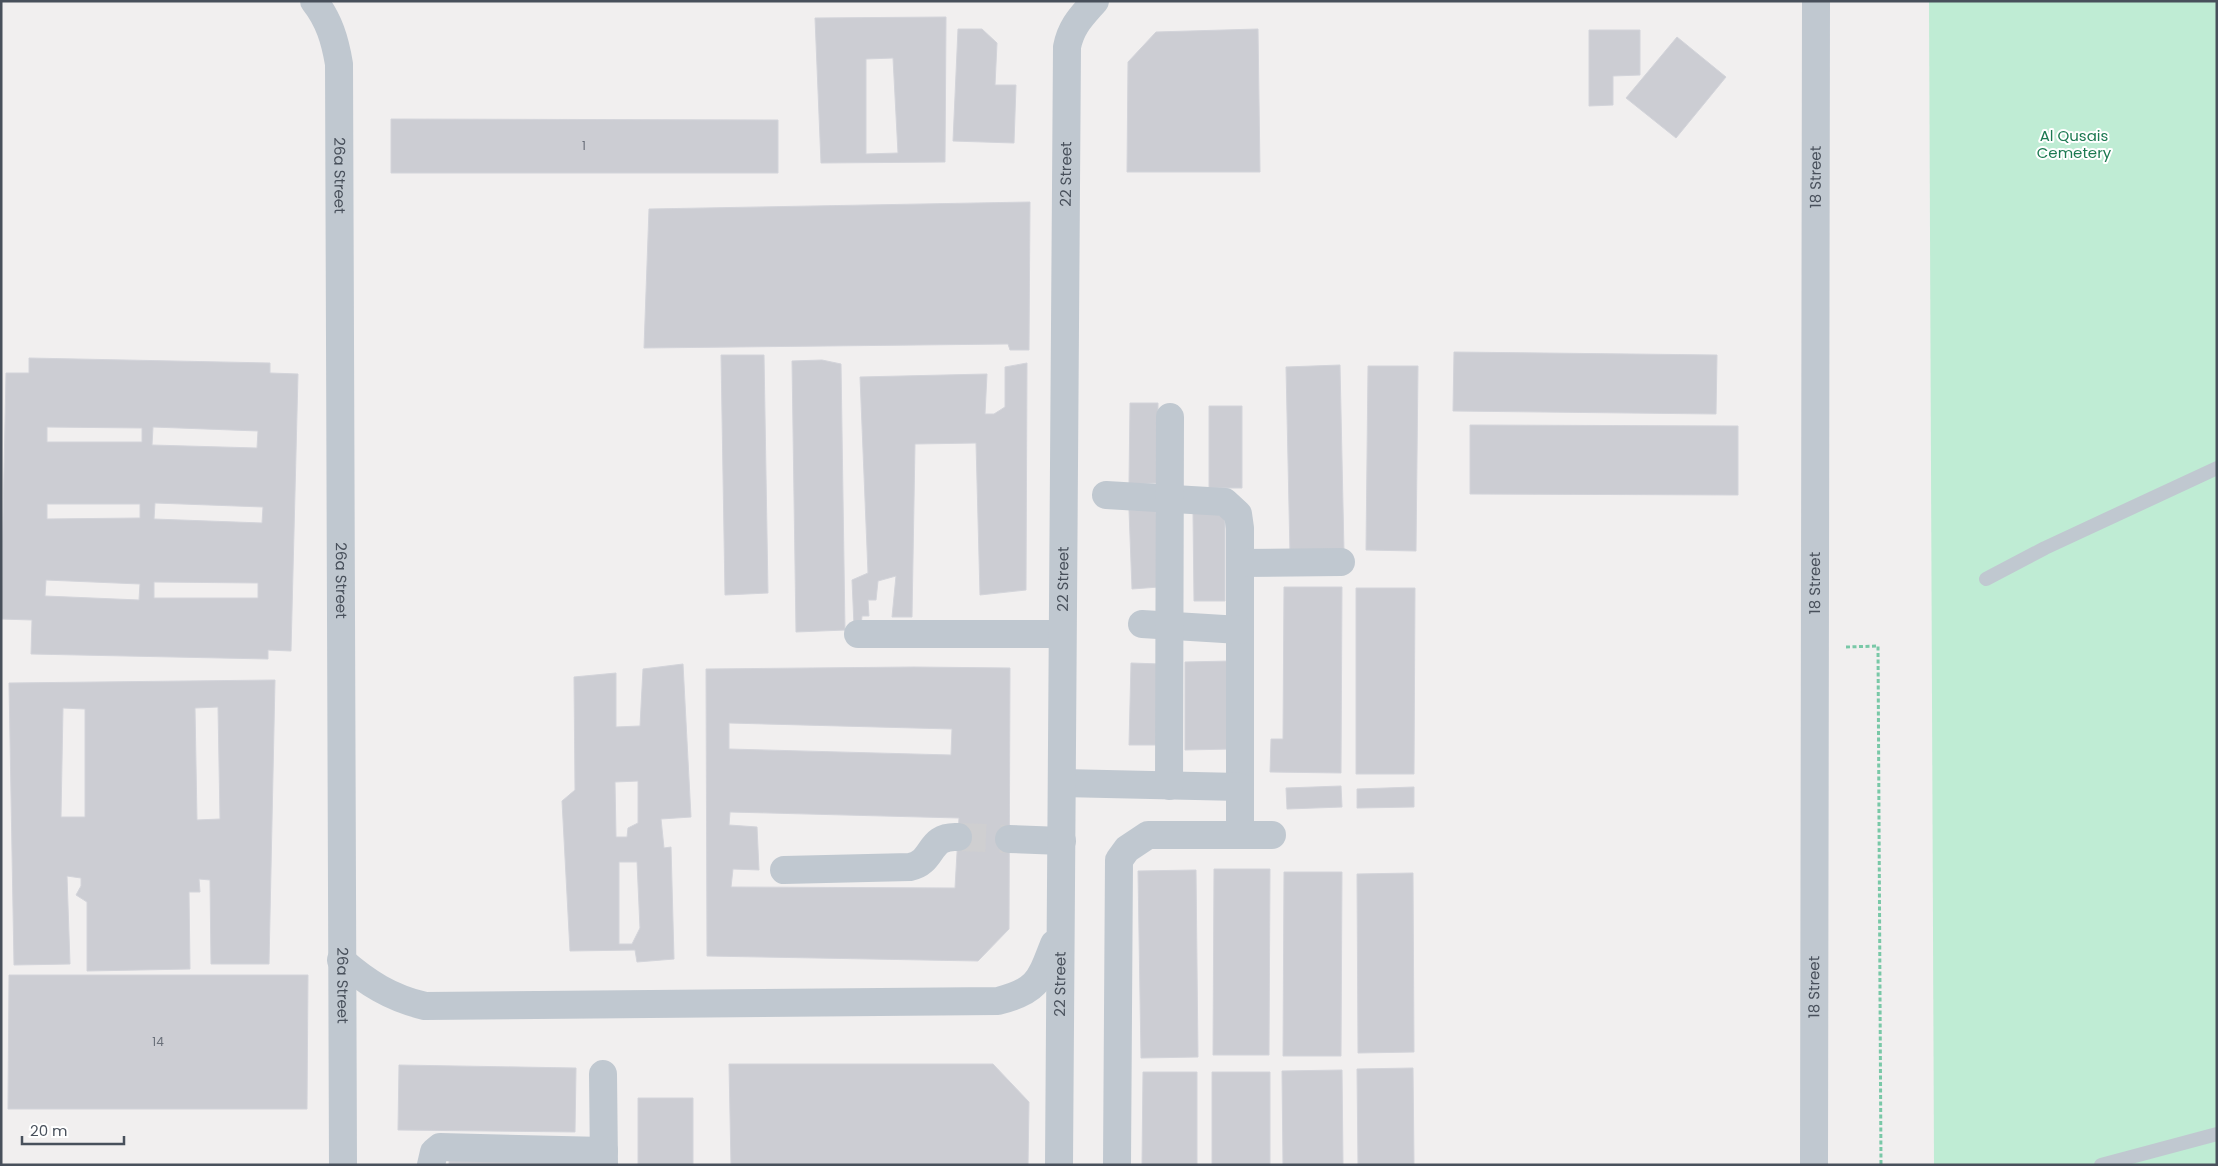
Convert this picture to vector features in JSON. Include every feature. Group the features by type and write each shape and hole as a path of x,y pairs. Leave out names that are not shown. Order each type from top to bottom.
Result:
{"street":[{"name":"26a Street","path":"314,1 327,20 335,41 339,64 343,1165"},
{"name":"22 Street","path":"1059,1165 1067,47 1074,24 1095,1"},
{"name":"18 Street","path":"1814,1165 1816,1"},
{"path":"1169,786 1170,417"},
{"path":"1106,494 1225,502 1234,508 1240,521 1240,835"},
{"path":"1240,563 1341,562"},
{"path":"1142,624 1240,630"},
{"path":"858,634 1062,634"},
{"path":"1062,784 1240,787"},
{"path":"1117,1165 1118,860 1127,849 1148,835 1272,835"},
{"path":"784,870 910,868 919,865 926,859 930,849 937,841 943,838 958,837"},
{"path":"1009,839 1062,841"},
{"path":"341,960 375,987 394,997 425,1006 998,1001 1023,992 1041,978 1060,929"},
{"path":"431,1165 434,1152 440,1146 604,1158 603,1074"}],"lane":[{"path":"1986,579 2045,548 2217,468"},
{"path":"2101,1165 2217,1134"}],"path":[{"path":"1816,648 1878,646 1881,1165"}],"green space":[{"name":"Al Qusais Cemetery","path":"1929,1 2217,1 2217,1165 1934,1165"}],"building":[{"path":"946,17 945,162 821,163 815,18","holes":["893,58 898,153 866,154 866,59"]},
{"path":"958,29 982,29 997,43 995,85 1016,85 1014,143 953,141"},
{"path":"1258,29 1260,172 1127,172 1128,62 1156,32"},
{"path":"1589,30 1640,30 1640,75 1613,76 1613,105 1589,106"},
{"path":"1677,37 1726,77 1676,138 1626,98"},
{"path":"391,119 778,120 778,173 391,173"},
{"path":"1030,202 1029,350 1010,350 1008,344 644,348 649,209"},
{"path":"1454,352 1717,355 1716,414 1453,411"},
{"path":"721,355 764,355 768,593 725,595"},
{"path":"29,358 270,363 270,373 298,374 291,651 268,650 268,659 31,654 32,620 1,619 6,373 29,373","holes":["47,427 142,428 142,442 47,442","153,427 258,431 257,448 152,445","155,503 263,507 262,523 154,519","47,504 140,504 140,518 47,519","46,580 140,584 139,600 45,596","154,582 258,583 258,598 154,598"]},
{"path":"822,360 841,364 845,630 796,632 792,361"},
{"path":"1027,363 1026,590 980,595 976,443 915,444 912,617 892,617 896,576 878,581 876,600 868,600 869,616 862,616 861,626 854,625 852,580 868,573 860,377 987,374 985,414 994,414 1005,407 1005,367"},
{"path":"1340,365 1344,552 1290,554 1286,367"},
{"path":"1368,366 1418,366 1416,551 1366,550"},
{"path":"1130,403 1158,403 1158,483 1129,484"},
{"path":"1209,406 1242,406 1242,488 1209,488"},
{"path":"1470,425 1738,426 1738,495 1470,494"},
{"path":"1156,509 1159,587 1132,589 1129,510"},
{"path":"1225,512 1225,601 1194,601 1193,513"},
{"path":"1284,587 1342,587 1341,773 1270,772 1271,739 1283,739"},
{"path":"1356,588 1415,588 1414,774 1356,774"},
{"path":"1231,661 1231,749 1185,750 1185,662"},
{"path":"1131,663 1160,664 1158,745 1129,745"},
{"path":"683,664 691,817 661,819 664,848 671,847 674,959 637,962 635,950 570,951 562,801 575,790 574,677 616,673 616,727 640,726 643,669","holes":["638,781 638,823 628,828 627,837 616,837 615,782","619,862 637,862 640,928 632,944 619,944"]},
{"path":"1010,668 1009,929 978,961 707,956 706,669","holes":["729,723 952,729 951,755 729,749","730,812 959,818 955,888 731,887 733,869 759,870 757,827 729,825"]},
{"path":"275,680 269,964 211,964 210,880 199,879 200,892 189,892 190,969 87,971 87,902 76,895 81,886 81,878 67,876 70,964 14,965 9,683","holes":["218,707 220,819 197,820 195,708","63,708 85,709 85,817 61,817"]},
{"path":"1341,786 1342,807 1287,809 1286,788"},
{"path":"1414,787 1414,807 1357,808 1357,789"},
{"path":"1214,869 1270,869 1269,1055 1213,1055"},
{"path":"1196,870 1198,1057 1141,1058 1138,871"},
{"path":"1284,872 1342,872 1341,1056 1283,1056"},
{"path":"1413,873 1414,1052 1358,1053 1357,874"},
{"path":"9,975 308,975 307,1109 8,1109"},
{"path":"729,1064 993,1064 1029,1102 1028,1165 731,1165"},
{"path":"399,1065 576,1068 575,1132 398,1130"},
{"path":"1413,1068 1414,1165 1358,1165 1357,1069"},
{"path":"1342,1070 1343,1165 1283,1165 1282,1071"},
{"path":"1143,1072 1197,1072 1197,1165 1142,1165"},
{"path":"1212,1072 1270,1072 1270,1165 1212,1165"},
{"path":"638,1098 693,1098 693,1165 638,1165"},
{"path":"449,1156 591,1160 591,1165 449,1165"}],"tunnel":[{"path":"958,837 1009,839"}]}
